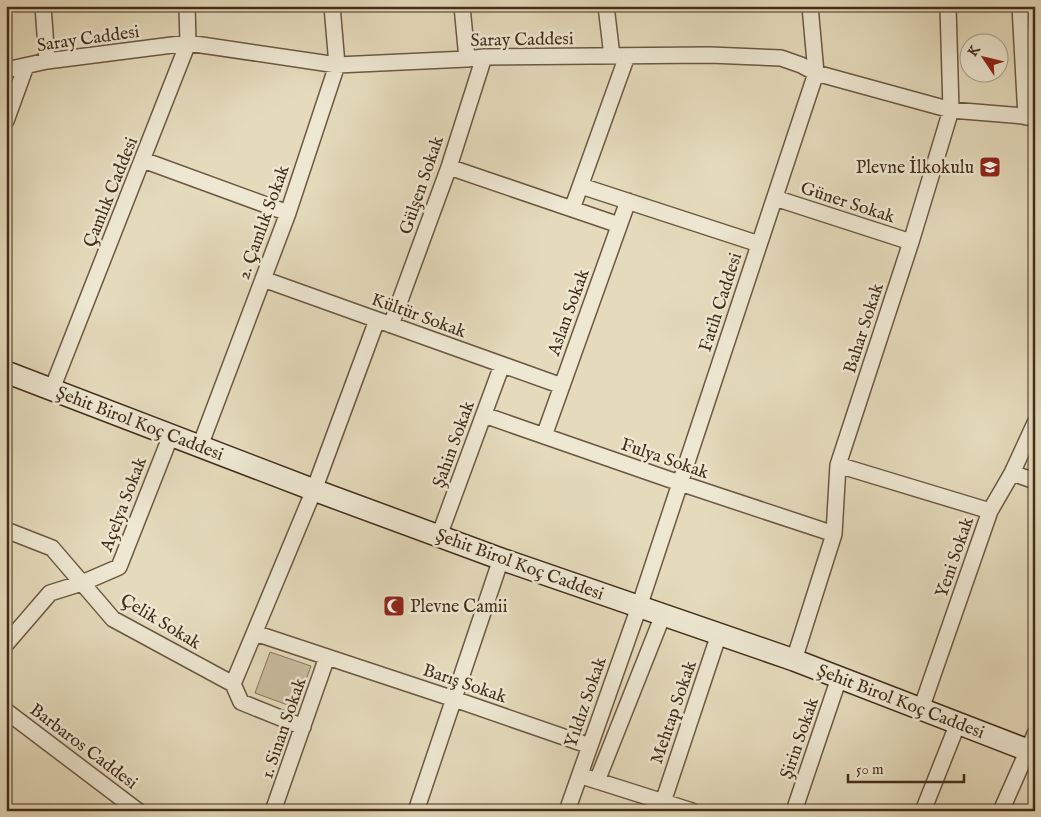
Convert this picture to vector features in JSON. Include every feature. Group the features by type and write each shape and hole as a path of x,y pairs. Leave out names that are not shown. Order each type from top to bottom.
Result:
{"main road":[{"name":"Şehit Birol Koç Caddesi","path":"6,372 439,536 794,660 958,723 1032,746"}],"street":[{"path":"44,6 47,61"},
{"name":"Çamlık Caddesi","path":"52,389 188,42 187,6"},
{"name":"2. Çamlık Sokak","path":"200,446 288,212 337,65 332,6"},
{"path":"462,6 467,59"},
{"path":"572,210 581,186 619,56 606,6"},
{"name":"Fatih Caddesi","path":"639,607 816,73 810,6"},
{"name":"Bahar Sokak","path":"794,660 834,534 838,465 951,110 948,6"},
{"path":"1020,6 1031,117"},
{"name":"Saray Caddesi","path":"6,70 47,61 188,42 337,65 484,57 710,55 781,58 816,73 951,110 1031,117"},
{"name":"Gülşen Sokak","path":"233,684 449,167 484,57"},
{"path":"6,121 26,66"},
{"path":"143,160 288,212"},
{"path":"449,167 619,225"},
{"path":"581,186 759,244"},
{"name":"Güner Sokak","path":"775,198 910,242"},
{"name":"Aslan Sokak","path":"544,436 628,201"},
{"name":"Kültür Sokak","path":"263,279 562,386"},
{"name":"Şahin Sokak","path":"439,536 502,365"},
{"name":"Fulya Sokak","path":"484,415 834,534"},
{"name":"Yeni Sokak","path":"921,709 990,511 1012,473 1035,422"},
{"name":"Açelya Sokak","path":"6,644 50,593 82,583 119,567 170,435"},
{"path":"838,465 990,511"},
{"path":"1012,473 1035,481"},
{"name":"Çelik Sokak","path":"6,530 52,548 113,618 233,684"},
{"path":"416,811 501,558"},
{"name":"Yıldız Sokak","path":"567,811 639,607"},
{"path":"597,781 663,615"},
{"name":"Barış Sokak","path":"255,633 590,746"},
{"name":"Mehtap Sokak","path":"663,802 719,634"},
{"name":"1. Sinan Sokak","path":"273,811 327,657"},
{"name":"Şirin Sokak","path":"794,811 839,678"},
{"path":"233,684 241,702 303,727"},
{"name":"Barbaros Caddesi","path":"6,711 138,811"},
{"path":"922,811 958,723"},
{"path":"1001,811 1032,746"},
{"path":"580,775 692,811"}],"shaded area":[{"path":"270,652 311,666 296,708 255,693"}],"place":[{"name":"Plevne İlkokulu","path":"990,167"},
{"name":"Plevne Camii","path":"394,606"}]}
